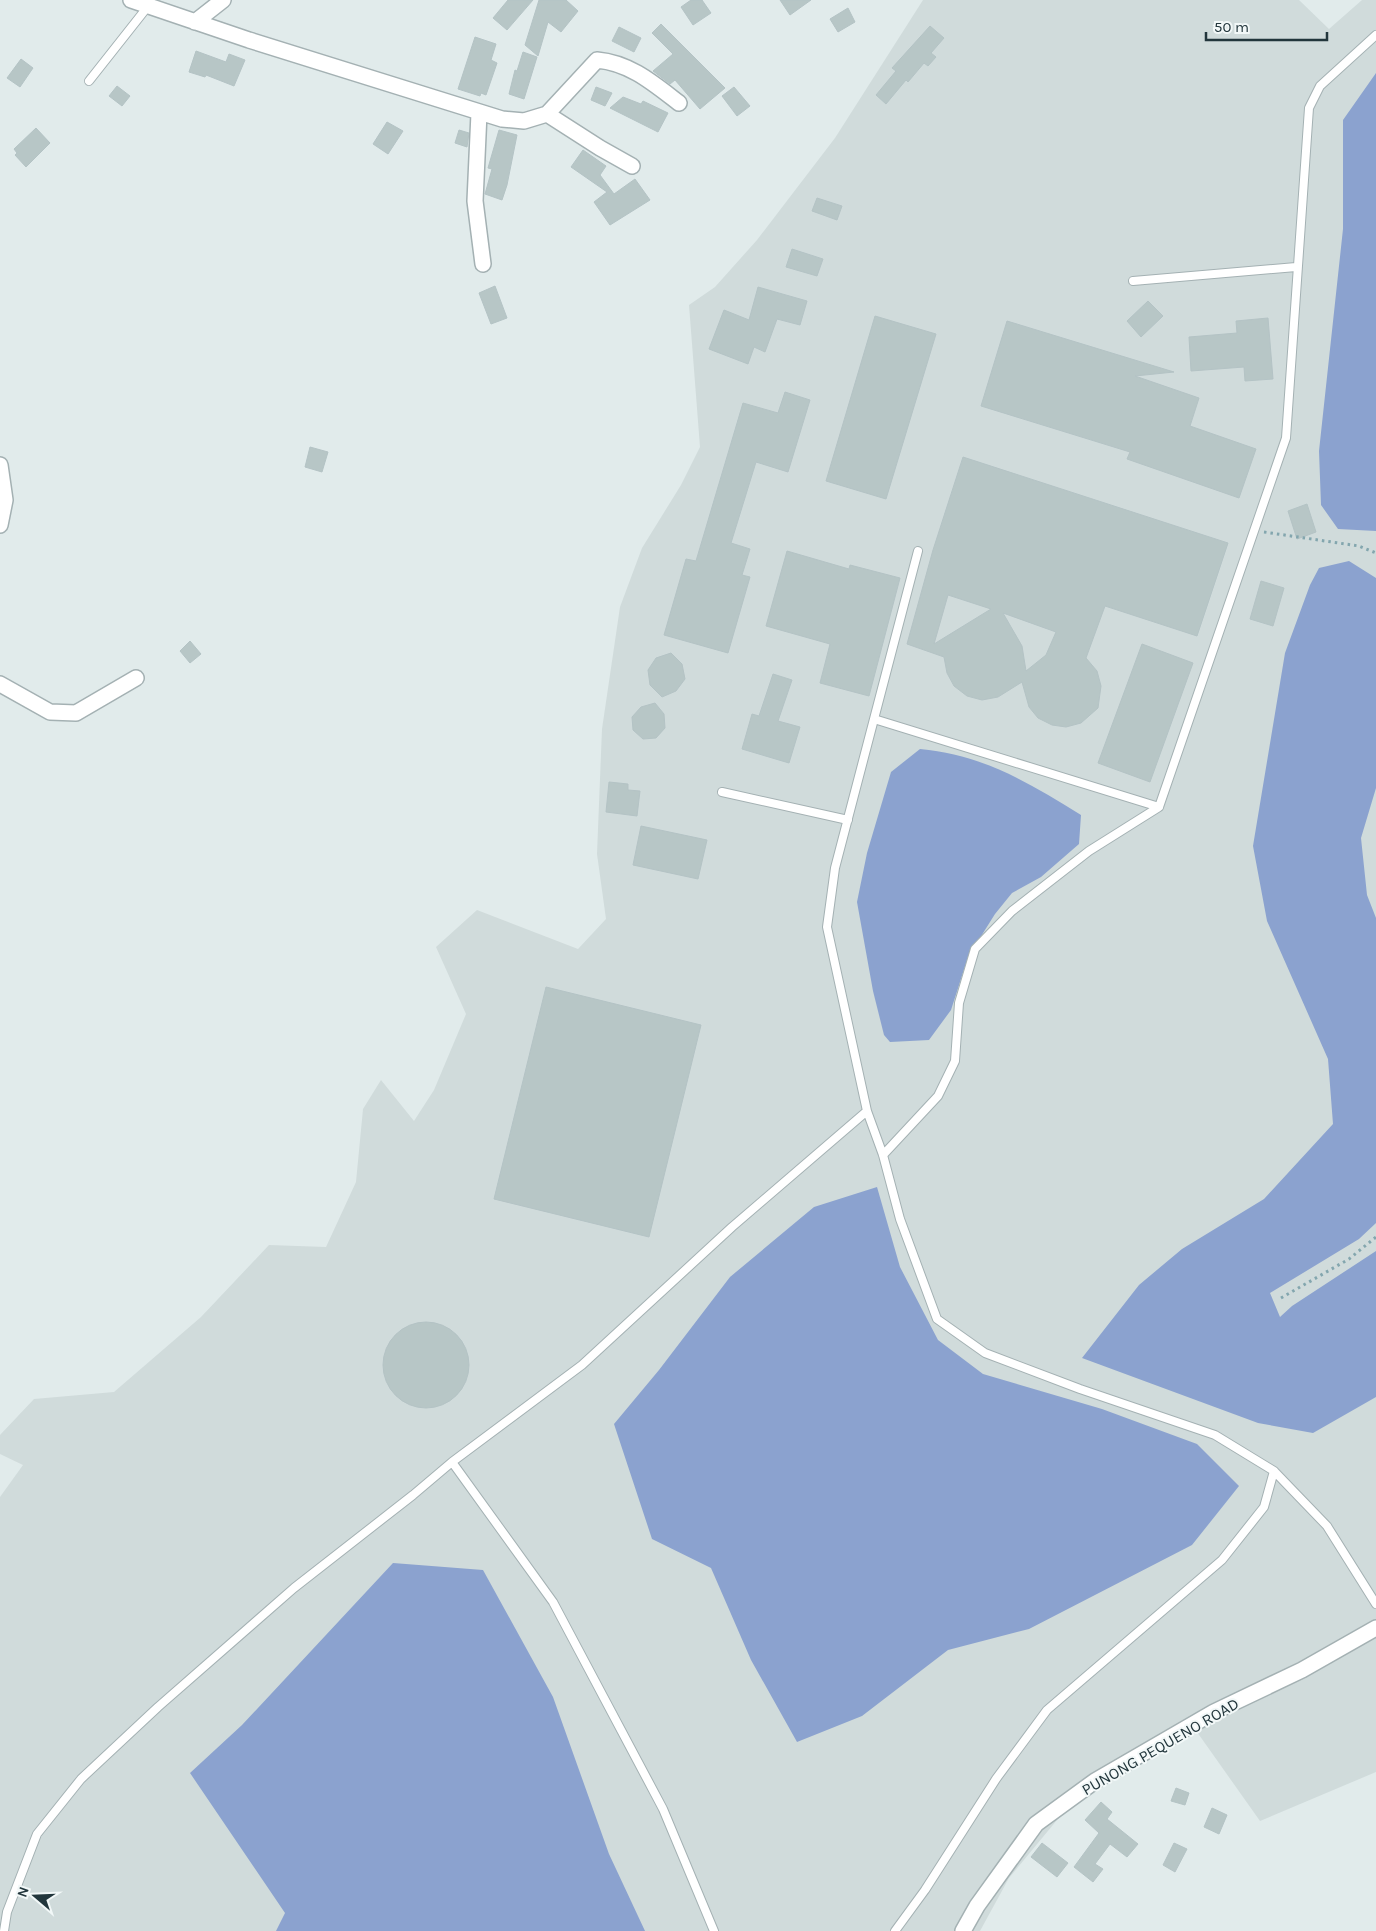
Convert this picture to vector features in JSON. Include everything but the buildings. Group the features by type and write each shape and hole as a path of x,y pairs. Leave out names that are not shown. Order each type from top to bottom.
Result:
{"street":[{"path":"131,0 502,119 524,121 547,114 596,60 612,61 630,68 679,103"},
{"path":"195,22 223,0"},
{"path":"479,113 475,201 483,264"},
{"path":"547,114 632,166"},
{"path":"0,465 5,500 0,525"},
{"path":"0,684 50,712 76,713 136,678"},
{"name":"PUNONG PEQUENO ROAD","path":"963,1931 977,1906 1036,1824 1095,1780 1214,1712 1302,1670 1376,1628"}],"lane":[{"path":"89,82 149,6"},
{"path":"883,1155 938,1096 955,1061 959,1003 975,949 1012,911 1088,851 1159,807 1286,438 1296,267 1309,108 1320,86 1376,35"},
{"path":"1134,281 1296,267"},
{"path":"918,551 835,868 827,927 866,1111 883,1155 900,1219 937,1319 985,1353 1080,1389 1215,1435 1274,1471 1327,1526 1376,1604"},
{"path":"874,719 1159,807"},
{"path":"722,792 848,820"},
{"path":"4,1931 8,1912 37,1834 82,1779 158,1707 294,1588 414,1495 452,1462 582,1364 732,1227 866,1111"},
{"path":"452,1462 553,1602 663,1809 714,1931"},
{"path":"895,1931 925,1890 996,1779 1047,1710 1222,1560 1264,1507 1274,1471"}],"path":[{"path":"1254,531 1359,546 1376,553"},
{"path":"1281,1298 1349,1259 1376,1237"}],"shaded area":[{"path":"923,0 1299,0 1329,29 1362,0 1376,0 1376,1772 1260,1821 1197,1732 1096,1786 1062,1814 1009,1878 980,1931 0,1931 0,1497 23,1465 0,1454 0,1435 34,1399 114,1392 201,1317 269,1245 326,1247 356,1182 363,1109 381,1080 414,1121 434,1090 466,1014 436,947 477,910 578,949 606,919 597,854 602,729 620,607 642,548 681,485 700,447 689,305 715,287 757,240 835,138"}],"water":[{"path":"1376,73 1376,531 1338,529 1321,505 1319,451 1343,229 1343,120"},
{"path":"1349,561 1376,578 1376,788 1361,838 1367,895 1376,918 1376,1223 1359,1239 1270,1293 1280,1317 1292,1306 1376,1251 1376,1397 1313,1433 1258,1423 1082,1358 1139,1285 1182,1249 1264,1199 1333,1124 1328,1059 1267,921 1253,846 1285,653 1310,585 1319,568"},
{"path":"920,749 943,752 985,764 1023,781 1061,803 1081,815 1079,844 1041,877 1012,893 995,914 968,957 951,1010 929,1040 890,1042 884,1035 873,991 857,902 867,853 891,772"},
{"path":"877,1187 900,1267 938,1340 983,1374 1102,1409 1197,1444 1239,1486 1192,1545 1029,1629 948,1650 862,1716 797,1742 751,1660 711,1568 652,1539 614,1424 659,1370 730,1277 814,1207"},
{"path":"393,1563 483,1570 553,1697 609,1854 645,1931 276,1931 285,1913 190,1773 242,1725"}]}
